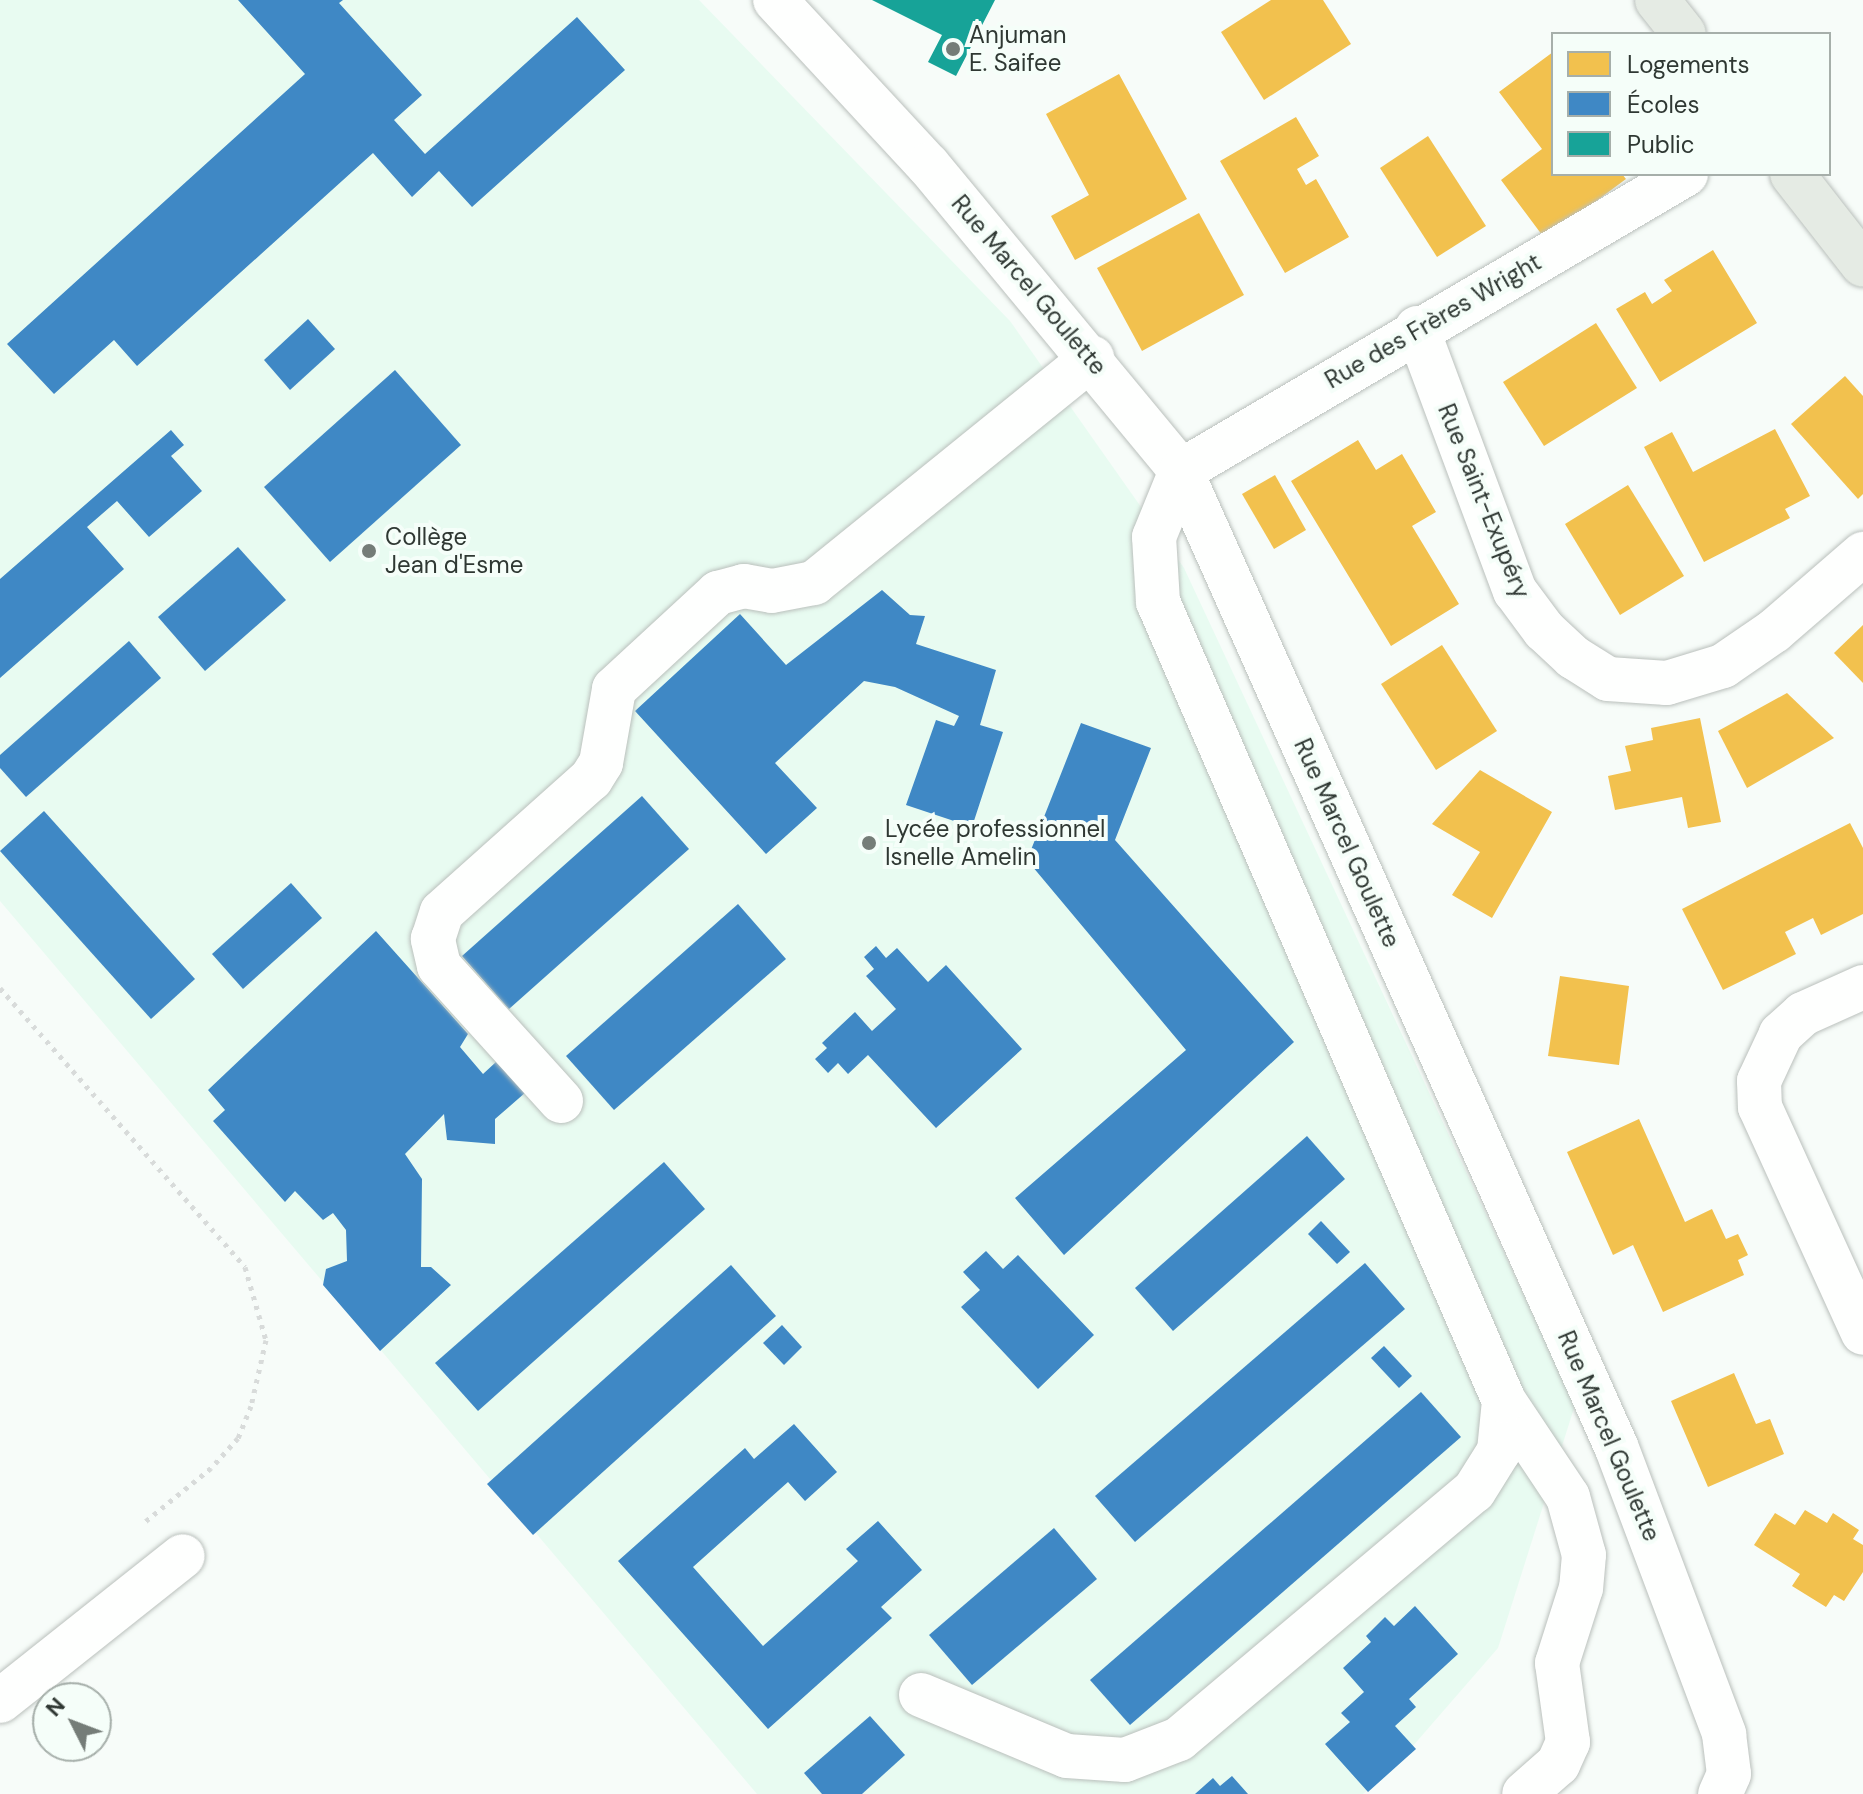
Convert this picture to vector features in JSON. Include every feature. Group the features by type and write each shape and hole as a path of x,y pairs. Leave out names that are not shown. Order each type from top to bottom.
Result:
{"main road":[{"path":"1657,0 1682,32"},
{"path":"1794,176 1863,265"}],"street":[{"name":"Rue Marcel Goulette","path":"775,0 928,165 1092,358 1181,471 1622,1461 1724,1734 1729,1774 1720,1794"},
{"name":"Rue des Frères Wright","path":"1181,471 1417,328 1683,176"},
{"name":"Rue Saint-Exupéry","path":"1417,328 1515,591 1544,630 1608,679 1667,683 1723,666 1774,631 1863,554"},
{"path":"561,1101 439,966 433,939 442,912 591,779 601,763 614,689 718,593 744,586 772,591 814,583 1092,358"},
{"path":"1181,471 1154,537 1158,602 1504,1401 1568,1497 1584,1555 1581,1588 1557,1663 1568,1742 1558,1764 1524,1794"},
{"path":"1863,987 1803,1014 1781,1034 1759,1081 1760,1107 1863,1333"},
{"path":"921,1695 1067,1756 1125,1760 1179,1739 1474,1491 1499,1451 1504,1401"},
{"path":"0,1701 183,1556"}],"path":[{"path":"0,988 245,1267 266,1340 251,1406 238,1438 211,1468 129,1534"}],"shaded area":[{"name":"Lycée professionnel Isnelle Amelin","path":"0,0 699,0 1010,321 1184,568 1575,1405 1498,1648 1392,1770 1363,1794 757,1794 0,901"}],"building: Logements":[{"path":"1271,0 1323,0 1351,44 1264,100 1221,32"},
{"path":"1551,53 1551,176 1624,176 1626,179 1545,239 1501,180 1542,149 1499,92"},
{"path":"1119,74 1187,199 1075,260 1051,216 1089,195 1046,114"},
{"path":"1296,117 1319,156 1297,169 1306,185 1316,179 1349,237 1285,273 1220,161"},
{"path":"1428,136 1486,226 1437,257 1380,168"},
{"path":"1199,213 1244,295 1142,351 1097,268"},
{"path":"1713,250 1757,323 1660,382 1616,309 1645,292 1652,304 1672,291 1664,280"},
{"path":"1596,323 1637,388 1544,446 1503,382"},
{"path":"1845,376 1863,396 1863,494 1858,499 1791,424"},
{"path":"1775,429 1810,496 1785,509 1790,518 1704,562 1644,447 1672,432 1693,472"},
{"path":"1358,440 1376,470 1402,454 1436,512 1412,526 1459,604 1391,646 1291,481"},
{"path":"1275,475 1306,530 1274,549 1242,494"},
{"path":"1628,485 1684,576 1620,615 1565,524"},
{"path":"1863,625 1863,683 1834,653"},
{"path":"1442,645 1497,731 1436,770 1381,684"},
{"path":"1787,693 1834,738 1747,788 1718,731"},
{"path":"1700,718 1721,822 1688,828 1682,797 1615,810 1608,776 1631,771 1625,746 1653,740 1651,728"},
{"path":"1480,770 1552,812 1492,918 1452,895 1480,852 1432,824"},
{"path":"1850,823 1863,848 1863,914 1821,935 1813,918 1785,932 1796,954 1723,990 1682,909"},
{"path":"1560,976 1629,986 1619,1065 1548,1056"},
{"path":"1639,1119 1685,1222 1712,1209 1726,1239 1738,1234 1748,1255 1738,1260 1744,1275 1663,1312 1633,1245 1613,1255 1567,1152"},
{"path":"1734,1373 1756,1424 1770,1419 1784,1454 1708,1487 1671,1401"},
{"path":"1805,1510 1827,1523 1833,1513 1859,1530 1853,1539 1863,1545 1863,1572 1844,1601 1834,1595 1826,1607 1792,1586 1800,1574 1754,1545 1775,1513 1795,1525"}],"building: Écoles":[{"path":"238,0 343,0 339,3 422,95 394,120 425,154 577,17 625,70 472,207 439,171 412,197 373,153 137,366 114,340 54,394 7,344 305,74"},
{"path":"308,319 335,349 290,390 264,360"},
{"path":"395,370 461,445 330,562 264,487"},
{"path":"171,430 184,445 171,456 202,491 149,537 117,501 87,527 124,569 0,678 0,579"},
{"path":"238,547 286,600 205,671 158,617"},
{"path":"882,590 910,615 925,616 916,644 996,670 980,725 1003,732 972,827 906,805 936,720 954,726 959,716 895,687 864,681 775,763 817,808 766,854 635,711 740,614 786,665"},
{"path":"129,641 161,678 26,797 0,768 0,755"},
{"path":"1081,723 1151,748 1115,840 1294,1042 1064,1255 1015,1198 1186,1050 1027,860"},
{"path":"642,796 689,849 509,1009 462,956"},
{"path":"44,811 195,979 151,1019 0,851"},
{"path":"291,883 322,918 243,989 212,954"},
{"path":"738,904 786,959 614,1110 566,1056"},
{"path":"376,931 468,1034 460,1047 483,1074 496,1062 526,1092 495,1119 495,1144 447,1140 444,1114 405,1154 422,1179 421,1267 431,1267 451,1285 380,1351 323,1285 326,1269 347,1261 346,1230 333,1213 323,1220 295,1191 285,1202 213,1121 225,1110 208,1090"},
{"path":"876,946 886,958 897,948 928,982 946,965 1022,1049 936,1128 868,1055 848,1074 838,1063 828,1073 815,1059 827,1048 822,1043 855,1012 872,1031 896,1009 866,976 874,969 864,957"},
{"path":"1307,1136 1345,1179 1173,1331 1135,1288"},
{"path":"664,1162 705,1209 478,1411 435,1363"},
{"path":"1321,1221 1350,1252 1337,1264 1308,1234"},
{"path":"986,1251 1003,1269 1018,1255 1094,1335 1038,1389 961,1307 980,1290 963,1272"},
{"path":"1365,1263 1405,1309 1135,1542 1095,1496"},
{"path":"731,1265 776,1316 533,1535 487,1484"},
{"path":"782,1325 802,1347 784,1365 763,1343"},
{"path":"1384,1346 1412,1376 1399,1388 1371,1358"},
{"path":"1421,1392 1461,1437 1130,1725 1090,1680"},
{"path":"794,1424 837,1472 805,1501 788,1482 693,1567 763,1646 858,1561 846,1549 878,1521 922,1570 881,1607 892,1618 768,1729 618,1561 745,1448 754,1459"},
{"path":"1054,1528 1097,1579 972,1685 929,1635"},
{"path":"1415,1606 1458,1654 1409,1699 1416,1707 1395,1726 1416,1749 1368,1792 1325,1744 1350,1722 1341,1713 1364,1692 1343,1668 1371,1642 1366,1636 1385,1617 1394,1626"},
{"path":"870,1716 905,1755 862,1794 822,1794 804,1773"},
{"path":"1232,1776 1248,1794 1195,1794 1213,1778 1220,1786"}],"building: Public":[{"name":"Anjuman E. Saifee","path":"872,0 995,0 956,76 928,62 942,35"}],"place":[{"name":"Anjuman E. Saifee","path":"953,49"},
{"name":"Collège Jean d'Esme","path":"369,551"},
{"name":"Lycée professionnel Isnelle Amelin","path":"869,843"}]}
